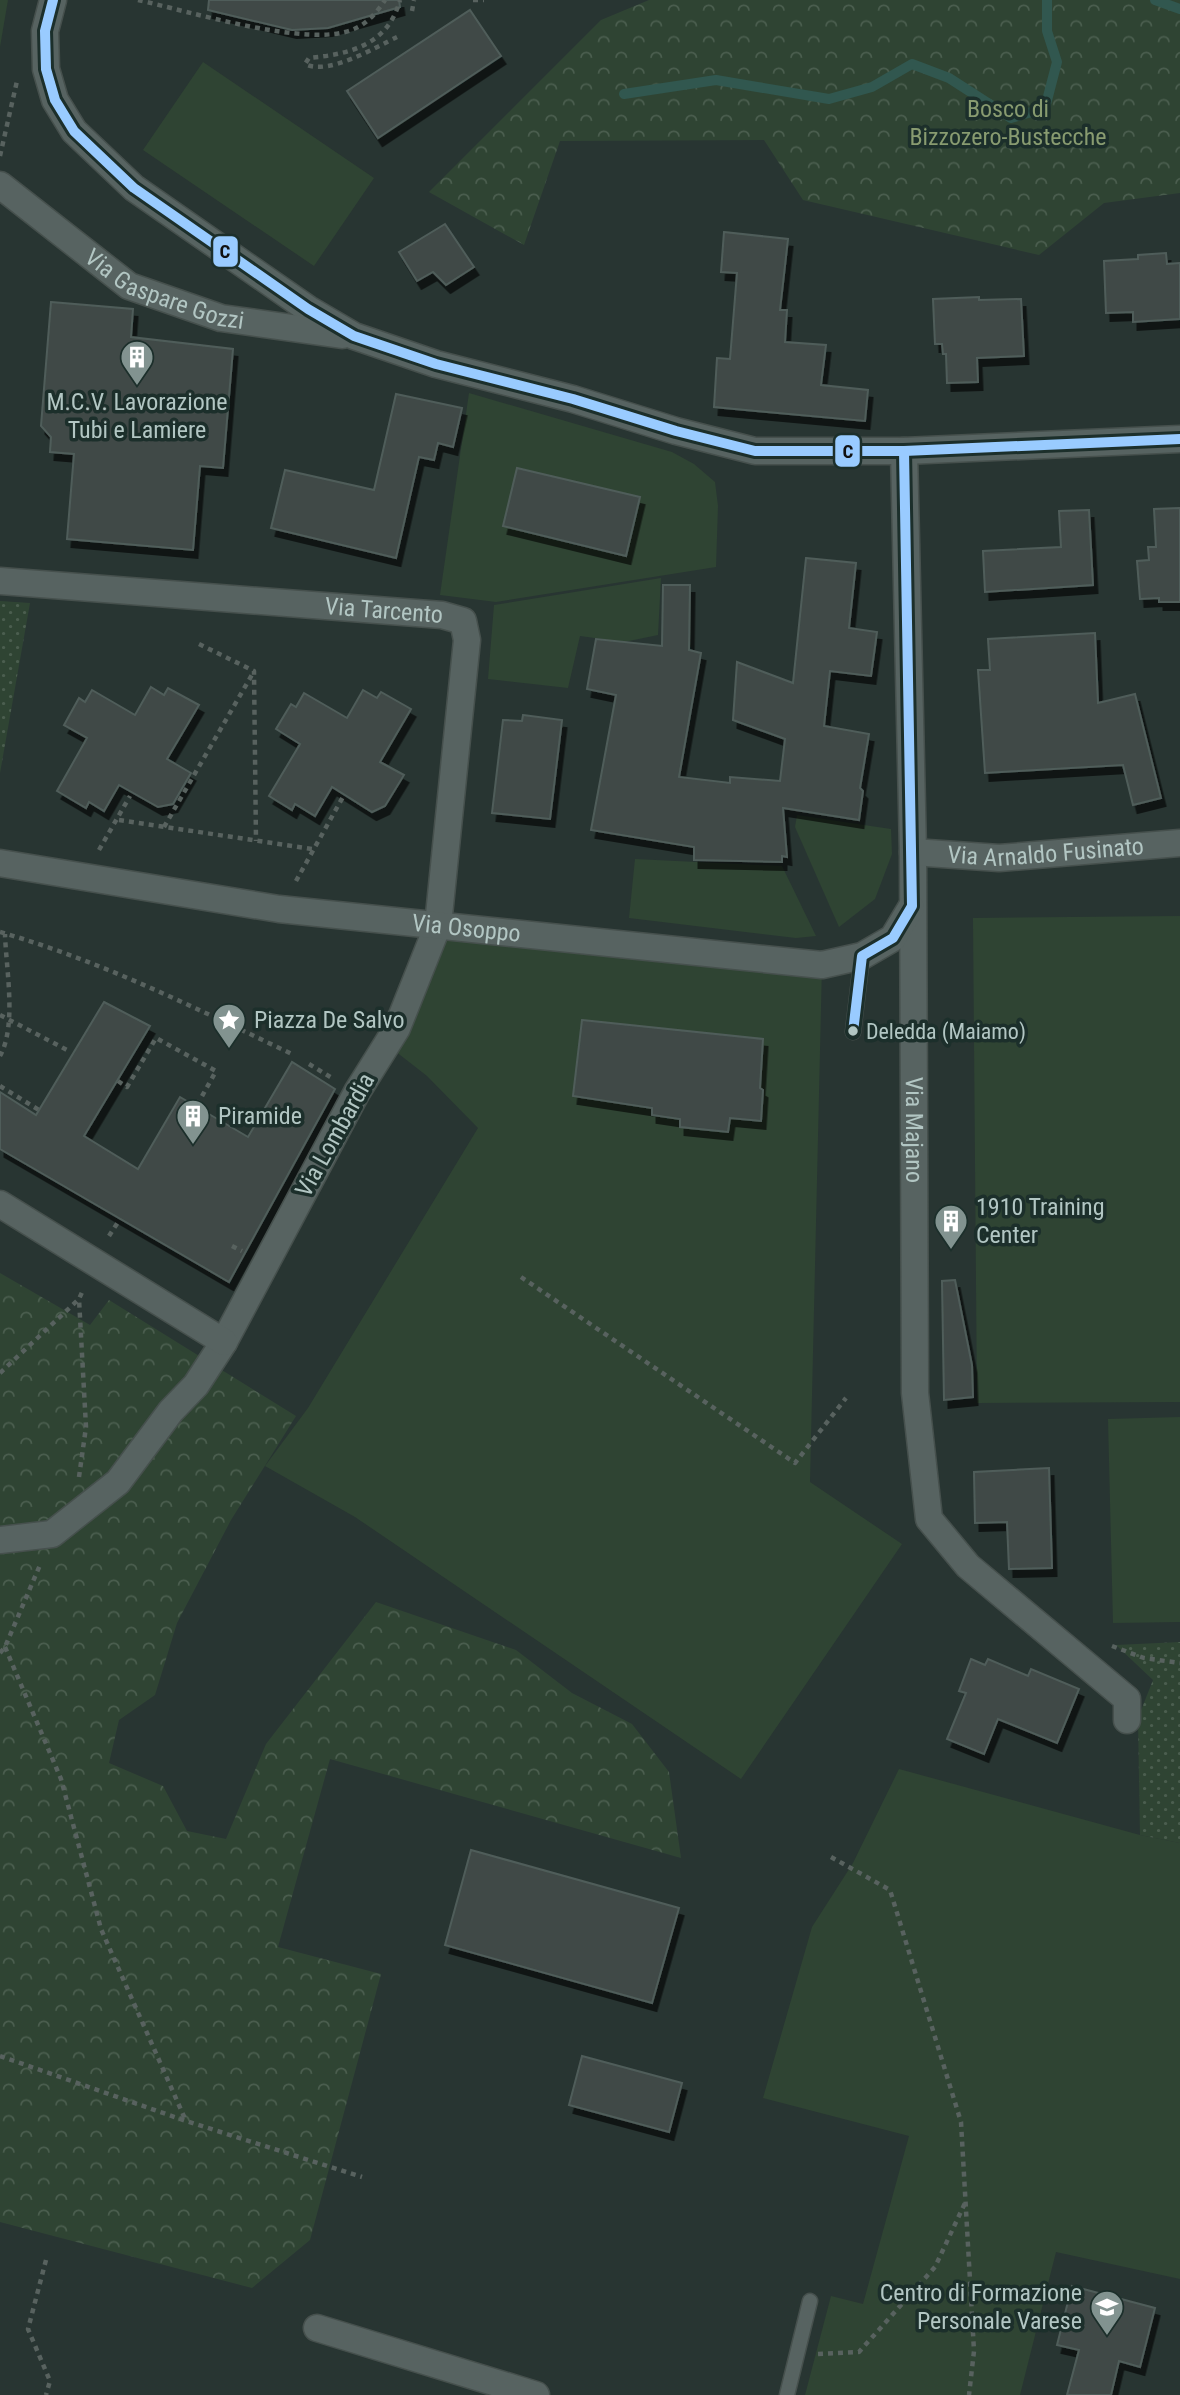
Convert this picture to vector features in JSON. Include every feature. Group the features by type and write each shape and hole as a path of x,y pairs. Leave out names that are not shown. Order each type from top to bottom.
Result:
{"street":[{"path":"53,0 45,31 46,69 55,100 74,131 134,188 308,309 354,336 436,364 573,399 676,432 755,451 904,451 1180,439"},
{"name":"Via Gaspare Gozzi","path":"0,185 129,286 222,318 354,336"},
{"name":"Via Majano","path":"904,451 912,852 915,1394 929,1519 968,1566 1127,1699 1127,1720"},
{"name":"Via Tarcento","path":"0,581 442,615 463,621 467,640 438,925"},
{"name":"Via Arnaldo Fusinato","path":"912,852 999,858 1180,843"},
{"name":"Via Osoppo","path":"0,863 279,909 822,965 862,956 893,938 912,906"},
{"name":"Via Lombardia","path":"52,1534 118,1482 171,1411 196,1385 224,1342 357,1092 397,1028 438,925"},
{"path":"0,1204 224,1342"},
{"path":"0,1540 52,1534"},
{"path":"317,2329 536,2395"}],"lane":[{"path":"853,1032 862,956"},
{"path":"787,2395 810,2301"}],"path":[{"path":"138,0 294,34 321,35 354,29 376,13 385,0"},
{"path":"397,37 336,65 310,67 305,64 309,58 334,56 373,41 392,23 400,0"},
{"path":"412,11 414,0"},
{"path":"473,0 484,0"},
{"path":"0,156 17,81"},
{"path":"199,644 254,671"},
{"path":"164,827 254,671"},
{"path":"254,671 256,841"},
{"path":"296,881 344,795"},
{"path":"99,852 130,796"},
{"path":"118,820 312,849"},
{"path":"0,1056 7,1039 9,1021 2,933 79,957 116,972 294,1055"},
{"path":"0,1015 69,1051"},
{"path":"118,1082 127,1087 156,1038 216,1071 196,1107"},
{"path":"0,1086 39,1110"},
{"path":"116,1225 120,1219"},
{"path":"521,1277 795,1463 846,1398"},
{"path":"0,1373 79,1298 86,1427 79,1477 73,1489"},
{"path":"0,1653 5,1647 52,1534"},
{"path":"5,1647 61,1779 101,1929 186,2121"},
{"path":"831,1857 890,1890 961,2122 974,2351 969,2395"},
{"path":"0,2056 186,2121 362,2177"},
{"path":"795,2354 859,2352 935,2267 966,2202"},
{"path":"46,2260 28,2329 50,2381 46,2395"}],"green space":[{"path":"0,0 8,0 0,47"},
{"name":"Bosco di Bizzozero-Bustecche","path":"649,0 1180,0 1180,193 1104,203 1039,255 803,200 764,140 560,141 524,245 429,192 601,20"},
{"path":"203,62 374,178 314,266 143,150"},
{"path":"469,393 672,452 694,464 715,482 718,506 716,567 496,602 440,595"},
{"path":"661,578 658,635 624,642 580,636 568,688 488,679 494,605"},
{"path":"0,601 30,603 0,773"},
{"path":"797,815 891,829 892,854 875,899 839,927 795,827"},
{"path":"635,859 782,866 816,936 796,938 629,918"},
{"path":"1180,916 1180,1402 977,1403 973,918"},
{"path":"438,925 822,965 810,1482 902,1544 741,1779 355,1517 265,1466 308,1408 478,1128 427,1076 395,1051"},
{"path":"0,1273 90,1325 109,1300 296,1416 231,1520 177,1623 155,1695 119,1720 109,1763 163,1786 187,1831 226,1839 266,1744 376,1602 516,1650 572,1693 632,1724 669,1772 681,1858 330,1759 278,1947 381,1974 310,2240 252,2288 0,2222"},
{"path":"1180,1417 1180,1622 1113,1623 1108,1419"},
{"path":"1180,1642 1180,1843 1140,1835 1138,1718 1153,1680 1116,1645"},
{"path":"899,1769 1140,1835 1180,1843 1180,2279 1056,2252 1020,2395 805,2395 831,2296 863,2304 909,2136 763,2098 812,1927 853,1863"}],"building":[{"path":"209,0 399,0 400,7 328,28 292,30 208,10"},
{"path":"470,10 501,56 378,138 347,91"},
{"path":"445,224 474,267 446,285 433,272 417,281 399,252"},
{"path":"724,232 788,239 780,310 787,310 785,342 826,345 821,385 868,390 865,421 714,407 717,358 730,359 737,273 721,272"},
{"path":"1166,253 1167,264 1180,263 1180,319 1133,322 1133,312 1106,313 1104,261 1138,259 1138,255"},
{"path":"979,297 979,300 1021,299 1024,356 977,358 978,382 947,383 946,354 943,354 942,344 935,344 933,299"},
{"name":"M.C.V. Lavorazione Tubi e Lamiere","path":"51,302 133,309 131,337 233,349 223,468 200,466 193,550 67,539 74,454 50,452 51,437 41,426"},
{"path":"396,394 462,408 453,447 438,443 434,460 419,457 396,558 271,528 285,470 374,490"},
{"path":"517,468 640,497 626,556 503,526"},
{"path":"1180,508 1180,602 1159,602 1159,598 1140,599 1137,561 1149,560 1148,547 1156,547 1154,509"},
{"path":"1089,510 1093,585 985,592 983,551 1061,547 1059,511"},
{"path":"806,558 856,563 849,628 877,632 871,676 830,671 824,726 869,734 860,788 863,791 859,820 783,808 787,857 782,856 782,862 694,860 694,847 591,830 616,695 587,689 596,639 662,646 663,585 690,585 689,650 701,653 679,777 730,783 730,777 780,781 785,739 733,720 737,662 793,683"},
{"path":"1095,633 1098,703 1135,694 1161,798 1133,805 1123,765 985,773 978,670 990,670 988,639"},
{"path":"151,687 164,695 168,688 199,705 167,759 191,773 173,804 158,807 119,785 104,811 89,802 86,808 57,791 87,738 64,725 79,698 85,702 92,690 135,715"},
{"path":"363,690 377,698 381,692 411,709 380,762 404,775 385,806 372,812 332,787 315,816 295,804 292,810 269,796 300,744 276,729 291,704 296,707 304,693 347,718"},
{"path":"523,715 562,720 550,819 492,813 503,720 522,721"},
{"path":"104,1002 150,1026 84,1136 138,1169 180,1097 248,1137 292,1062 335,1089 229,1282 0,1149 0,1092 36,1115"},
{"path":"582,1020 763,1039 761,1121 730,1118 728,1132 680,1127 680,1119 652,1115 652,1108 573,1096"},
{"path":"955,1280 972,1365 973,1397 944,1400 942,1281"},
{"path":"1049,1468 1052,1568 1009,1569 1007,1522 975,1523 974,1472"},
{"path":"971,1659 985,1665 988,1659 1028,1676 1031,1669 1079,1689 1057,1743 998,1719 984,1754 947,1739 966,1693 959,1691"},
{"path":"471,1850 679,1908 652,2003 445,1945"},
{"path":"582,2056 682,2083 669,2132 569,2105"},
{"path":"1072,2286 1155,2308 1140,2367 1119,2361 1111,2395 1067,2395 1079,2350 1057,2345"}],"waterway":[{"path":"624,94 716,80 829,99 872,87 912,64 949,78 1011,118 1045,108 1057,62 1047,31 1047,0"},
{"path":"1155,0 1180,9"}],"transit line":[{"name":"C","path":"53,0 45,31 46,69 55,100 74,131 134,188 308,309 354,336 436,364 573,399 676,431 755,451 904,451 1180,439"},
{"name":"C","path":"853,1032 862,956 893,938 912,906 904,451"}],"place":[{"name":"M.C.V. Lavorazione Tubi e Lamiere","path":"137,387"},
{"name":"Deledda (Maiamo)","path":"853,1031"},
{"name":"Piazza De Salvo","path":"229,1050"},
{"name":"Piramide","path":"193,1146"},
{"name":"1910 Training Center","path":"951,1251"},
{"name":"Centro di Formazione Personale Varese","path":"1107,2337"}]}
